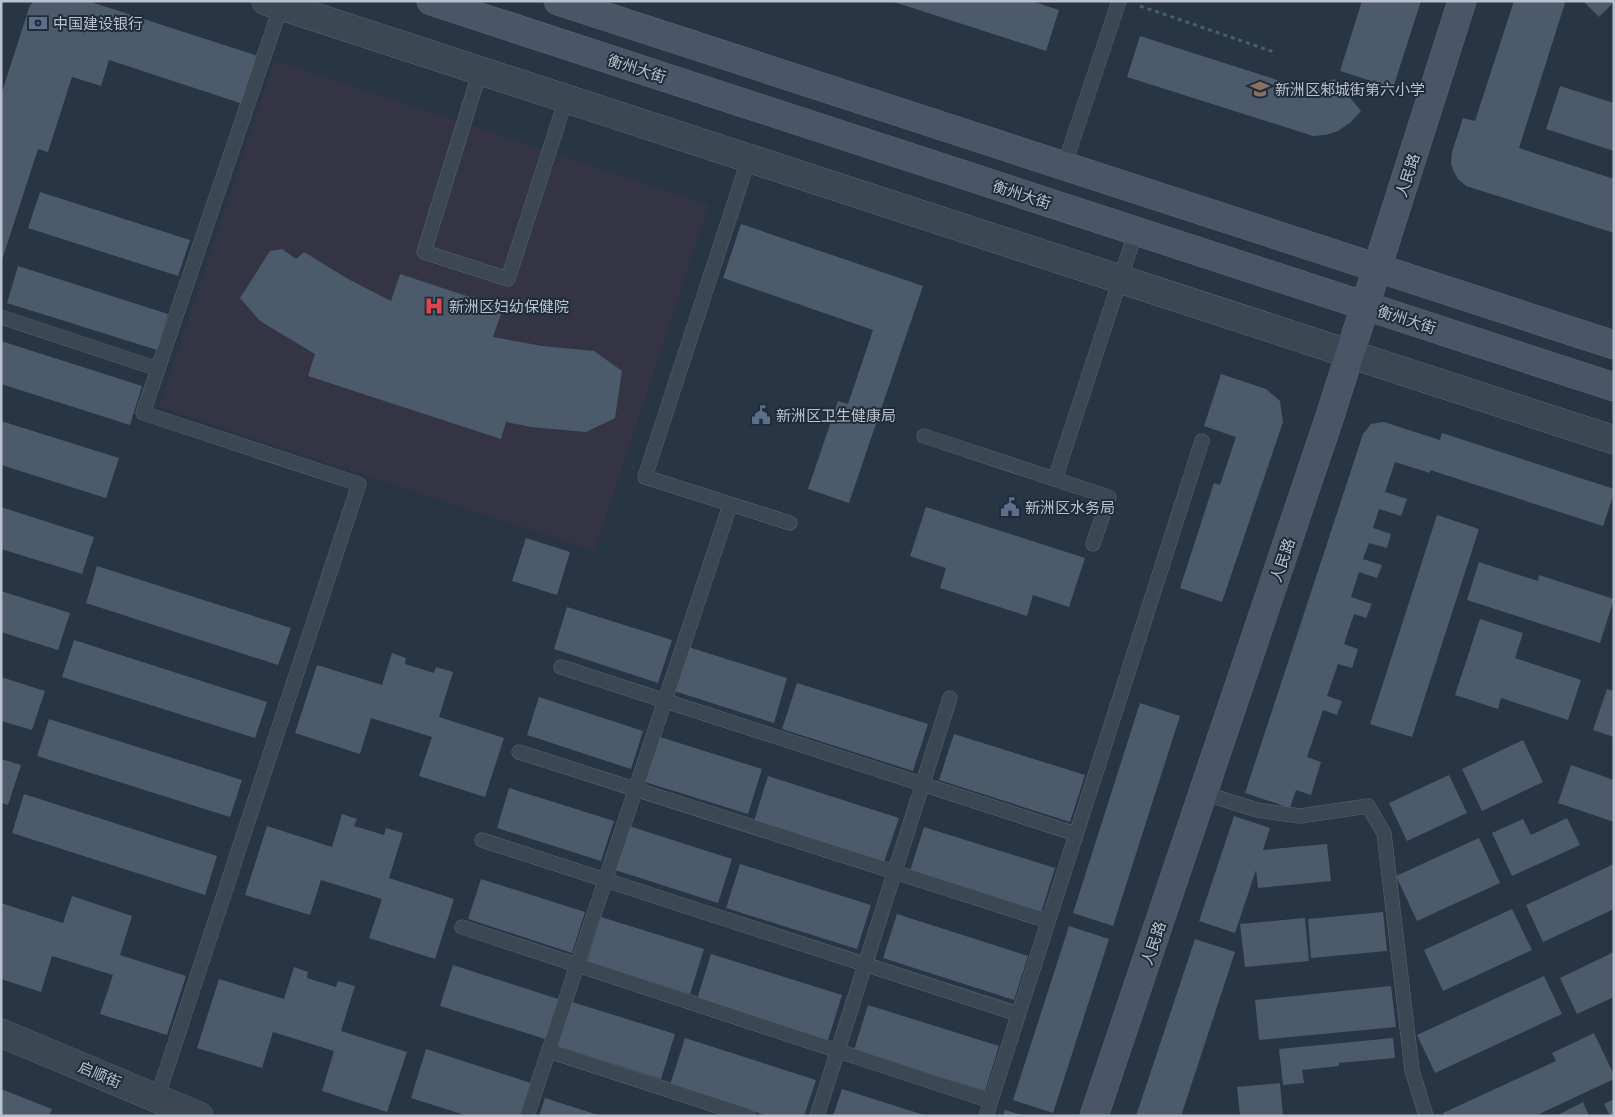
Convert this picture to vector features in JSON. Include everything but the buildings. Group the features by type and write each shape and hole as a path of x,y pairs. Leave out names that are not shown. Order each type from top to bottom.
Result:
{"main road":[{"name":"衡州大街","path":"431,1 1614,386"},
{"path":"558,1 1614,345"},
{"name":"人民路","path":"1094,1116 1350,354 1462,1"}],"street":[{"path":"274,4 1614,440"},
{"name":"启顺街","path":"1,1033 199,1116"}],"lane":[{"path":"1064,166 1119,1"},
{"path":"157,1098 359,484 143,413 274,4"},
{"path":"480,71 424,252 508,279 566,99"},
{"path":"749,158 645,477 790,524"},
{"path":"1055,479 1136,231"},
{"path":"1,317 158,369"},
{"path":"924,436 1109,496 1093,544"},
{"path":"986,1116 1202,441"},
{"path":"527,1116 730,504"},
{"path":"560,667 1076,834"},
{"path":"817,1116 950,698"},
{"path":"520,752 1048,921"},
{"path":"1203,792 1257,810 1300,816 1368,806 1384,833 1412,1070 1426,1116"},
{"path":"482,840 1018,1014"},
{"path":"462,927 990,1102"},
{"path":"549,1051 748,1116"}],"path":[{"path":"1134,4 1274,52"}],"shaded area":[{"name":"新洲区妇幼保健院","path":"274,60 709,205 595,551 159,407"}],"place":[{"name":"中国建设银行","path":"38,23"},
{"name":"新洲区邾城街第六小学","path":"1260,89"},
{"name":"新洲区妇幼保健院","path":"434,306"},
{"name":"新洲区卫生健康局","path":"761,415"},
{"name":"新洲区水务局","path":"1010,507"}]}
